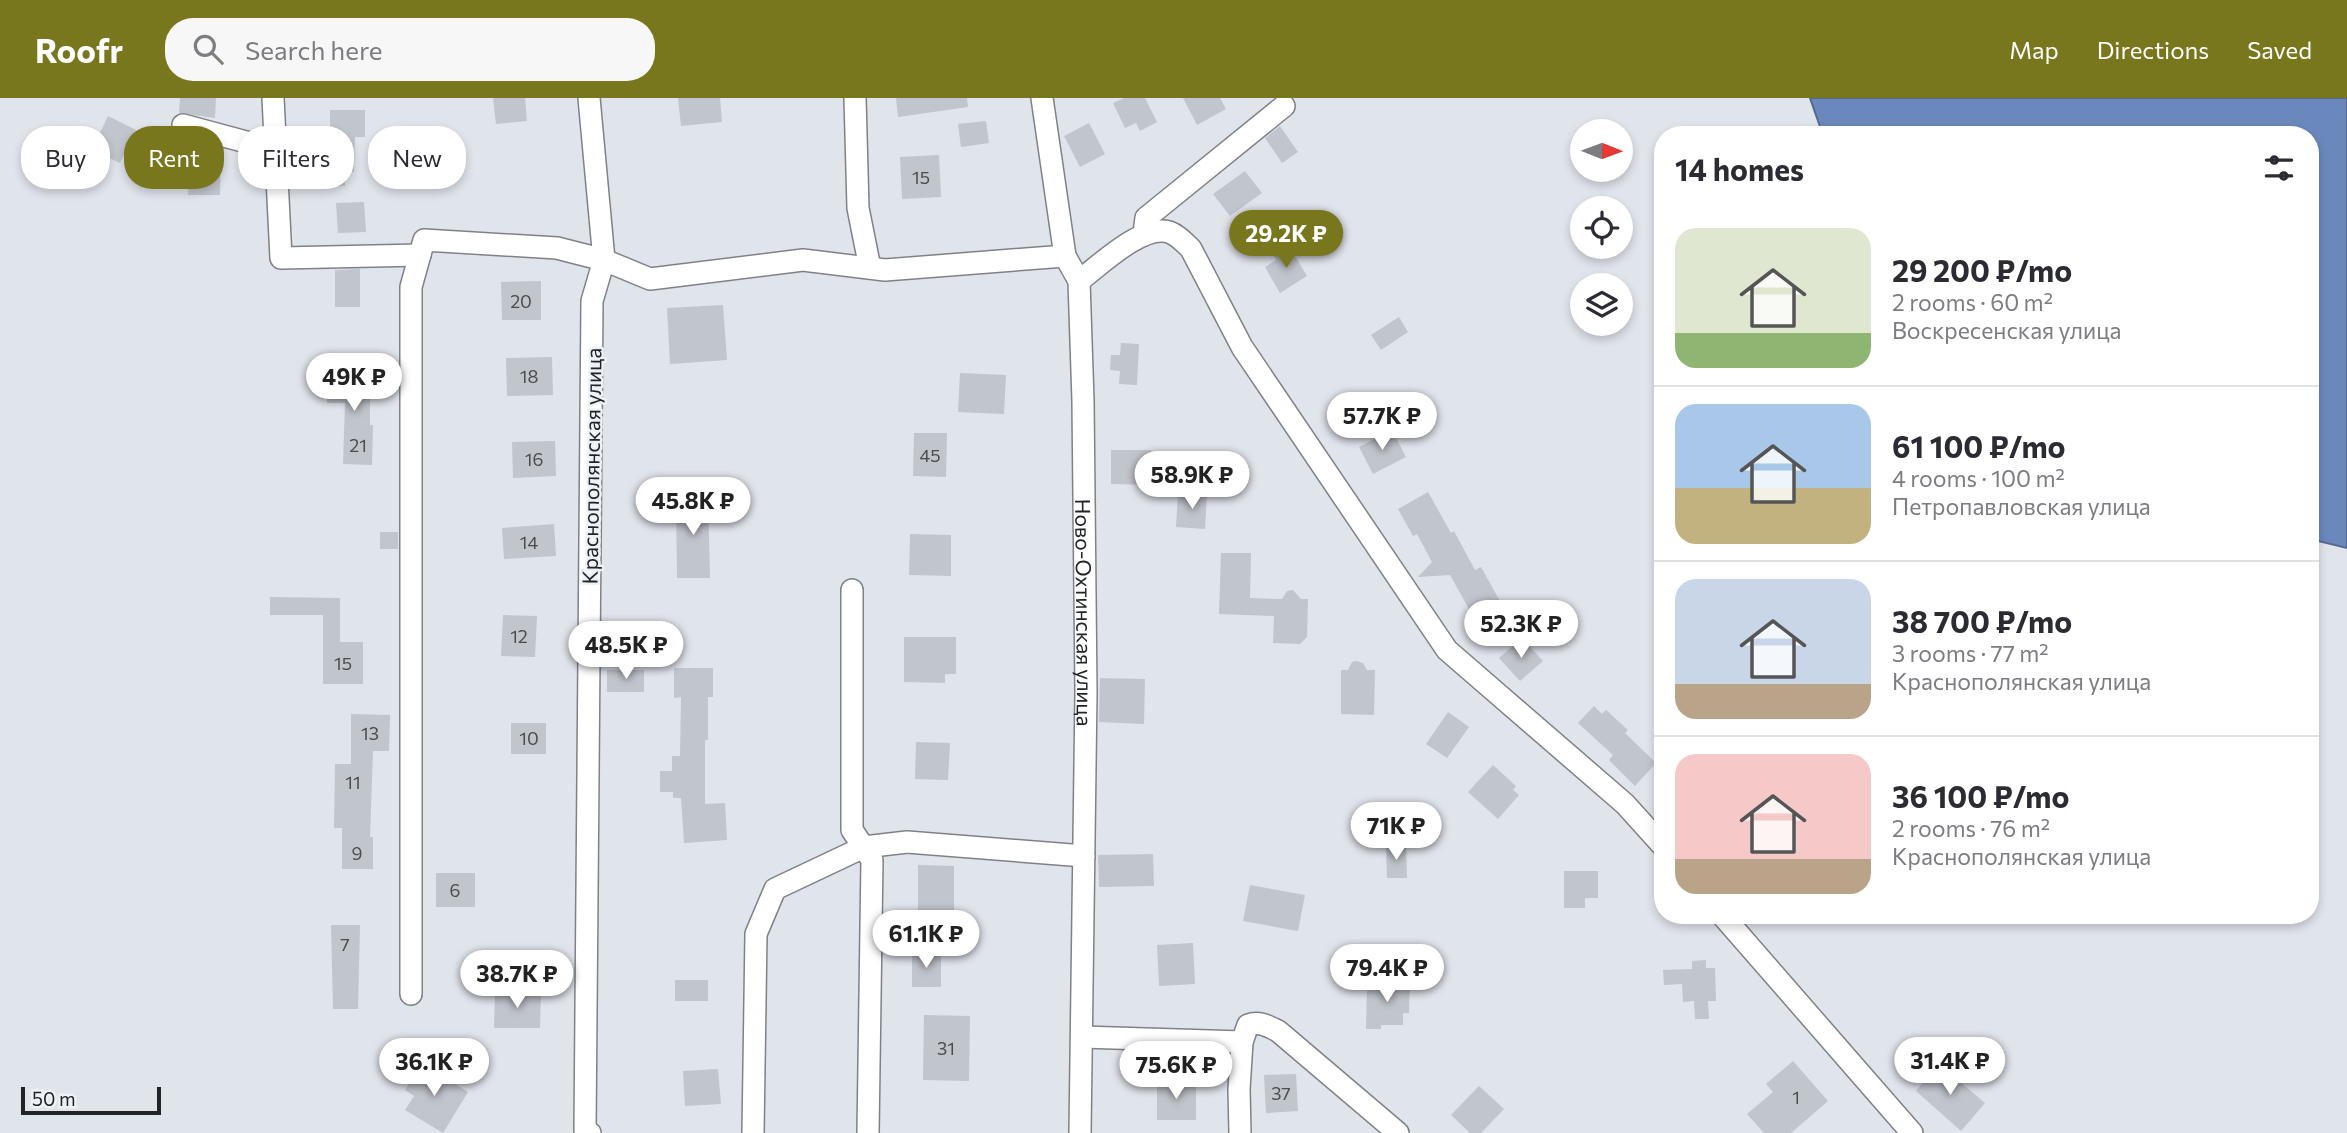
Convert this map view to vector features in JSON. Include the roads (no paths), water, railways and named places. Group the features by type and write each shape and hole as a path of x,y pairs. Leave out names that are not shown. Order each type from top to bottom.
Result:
{"street":[{"path":"273,98 275,126"},
{"name":"Краснополянская улица","path":"587,1131 592,301 604,260 589,98"},
{"path":"855,98 858,208 870,268"},
{"name":"Ново-Охтинская улица","path":"1042,98 1065,256 1079,281 1086,692 1080,1133"},
{"path":"1144,233 1146,218 1284,106"},
{"path":"183,125 238,140"},
{"path":"278,189 281,258 422,248 557,248 604,260 650,279 803,260 885,270 1065,256"},
{"path":"1079,281 1144,233 1170,232 1181,239 1191,249 1242,347 1447,650 1625,804 1654,836"},
{"path":"411,994 411,287 422,248"},
{"path":"852,590 852,830 872,860 868,1133"},
{"path":"753,1133 756,934 775,889 864,847 907,842 1084,856"},
{"path":"1730,924 1913,1133"},
{"path":"1240,1133 1242,1042 1248,1026 1255,1023 1278,1031 1398,1133"},
{"path":"1082,1037 1242,1042"}],"water":[{"path":"1810,98 2347,98 2347,548 2319,541 2319,126 1820,126"}]}
